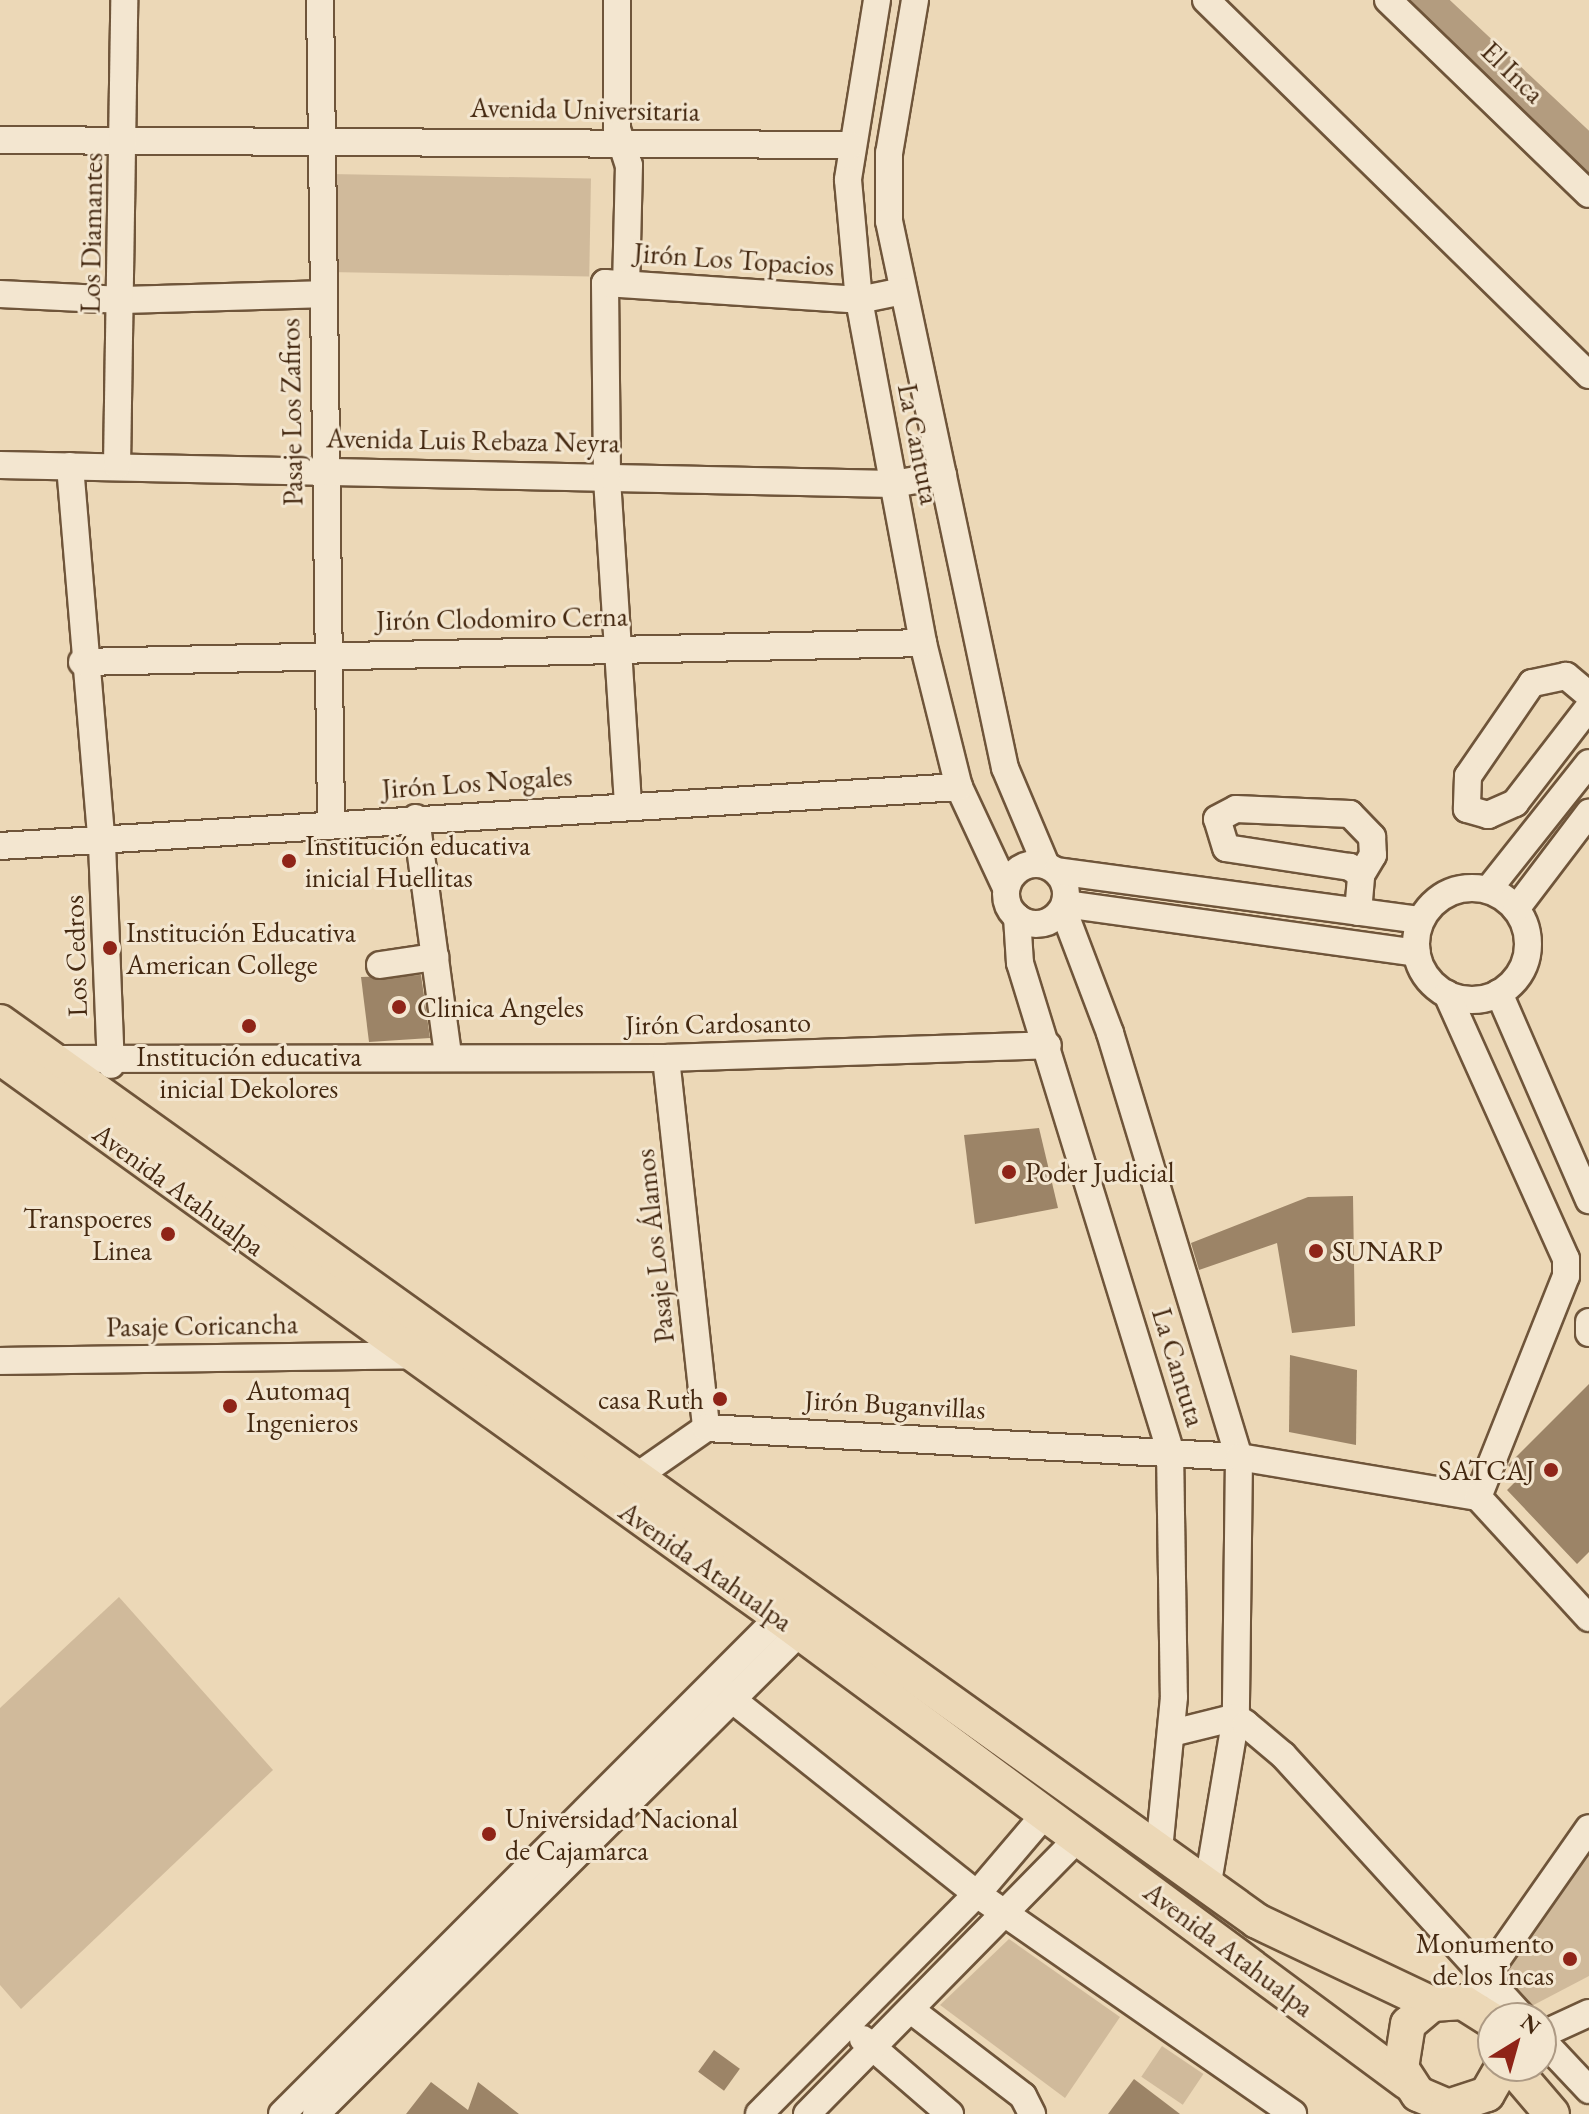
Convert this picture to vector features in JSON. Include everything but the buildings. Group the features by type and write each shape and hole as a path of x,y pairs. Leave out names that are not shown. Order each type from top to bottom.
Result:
{"main road":[{"name":"Avenida Atahualpa","path":"0,1022 633,1479 1045,1814 1407,2082 1454,2110"},
{"name":"Avenida Atahualpa","path":"0,1057 405,1355 1312,1952 1477,2015"},
{"path":"1407,2082 1402,2037 1448,2003"},
{"path":"1454,2110 1487,2094 1494,2082"},
{"path":"1525,2082 1552,2114"}],"street":[{"name":"Los Diamantes","path":"117,466 123,300 124,0"},
{"name":"Pasaje Los Zafiros","path":"320,0 317,137 331,823"},
{"path":"617,0 621,141 629,165 615,283 607,475 628,804"},
{"name":"La Cantuta","path":"877,0 851,145 848,218 859,300 923,643 959,787 1017,917 1020,963 1048,1045 1170,1450 1172,1733 1159,1850"},
{"name":"La Cantuta","path":"915,0 887,190 903,291 1005,768 1052,868 1110,1033 1239,1457 1236,1717 1208,1883"},
{"path":"1206,0 1589,375"},
{"name":"El Inca","path":"1388,0 1589,194"},
{"name":"Avenida Universitaria","path":"0,140 317,137 851,145"},
{"name":"Jirón Los Topacios","path":"615,283 859,300 903,291"},
{"path":"0,294 123,300 320,294"},
{"name":"Avenida Luis Rebaza Neyra","path":"0,465 324,468 894,484 943,475"},
{"name":"Los Cedros","path":"70,466 82,662 102,844 111,1065"},
{"name":"Jirón Clodomiro Cerna","path":"82,662 328,654 923,643"},
{"path":"1589,695 1566,676 1532,683 1468,776 1467,809 1488,815 1515,803 1589,707"},
{"path":"1488,890 1589,763"},
{"name":"Jirón Los Nogales","path":"0,846 102,844 331,823 959,787"},
{"path":"1358,912 1361,875 1373,855 1372,837 1350,814 1236,809 1217,819 1226,848 1333,859 1361,875"},
{"path":"1516,909 1589,813"},
{"path":"416,818 448,1054"},
{"path":"1006,888 1017,870 1052,868 1421,920"},
{"path":"1447,994 1473,1000 1499,993 1518,976 1528,952 1516,909 1488,890 1449,893 1421,920 1417,953 1428,977 1447,994 1560,1239 1578,1271 1478,1497 1589,1618"},
{"path":"1017,917 1037,924 1064,906 1417,953"},
{"path":"380,965 435,957"},
{"path":"1499,993 1589,1200"},
{"name":"Jirón Cardosanto","path":"0,1057 111,1065 448,1054 666,1058 1048,1045"},
{"name":"Pasaje Los Álamos","path":"666,1058 706,1428"},
{"path":"1589,1322 1589,1333"},
{"name":"Pasaje Coricancha","path":"0,1361 405,1355"},
{"path":"633,1479 706,1428"},
{"name":"Jirón Buganvillas","path":"706,1428 1170,1450 1239,1457 1478,1497"},
{"path":"316,2114 800,1614"},
{"path":"725,1693 977,1894 1293,2114"},
{"path":"282,2114 725,1693"},
{"path":"1172,1733 1236,1717 1283,1755 1509,2002"},
{"path":"759,2114 977,1894 1045,1814"},
{"path":"1448,2003 1488,1977 1589,1828"},
{"path":"807,2114 1007,1914 1078,1838"},
{"path":"911,2010 1023,2096 1032,2114"},
{"path":"1557,2029 1589,2013"},
{"path":"851,2024 872,2050 950,2114"},
{"path":"1557,2055 1589,2090"}],"shaded area":[{"path":"330,174 591,179 589,277 328,272"},
{"path":"119,1597 273,1770 21,2009 0,1985 0,1708"},
{"path":"1589,1817 1589,1976 1539,2002 1519,2002 1488,1969"},
{"path":"1009,1939 1120,2017 1065,2098 940,2005"},
{"path":"1162,2046 1203,2074 1183,2105 1141,2077"}],"waterway":[{"path":"1422,0 1589,157"}],"place":[{"name":"Institución educativa inicial Huellitas","path":"289,861"},
{"name":"Institución Educativa American College","path":"110,948"},
{"name":"Clinica Angeles","path":"399,1007"},
{"name":"Institución educativa inicial Dekolores","path":"249,1026"},
{"name":"Poder Judicial","path":"1009,1172"},
{"name":"Transpoeres Linea","path":"168,1234"},
{"name":"SUNARP","path":"1316,1251"},
{"name":"casa Ruth","path":"720,1399"},
{"name":"Automaq Ingenieros","path":"230,1406"},
{"name":"SATCAJ","path":"1551,1470"},
{"name":"Universidad Nacional de Cajamarca","path":"489,1834"},
{"name":"Monumento de los Incas","path":"1570,1959"}]}
